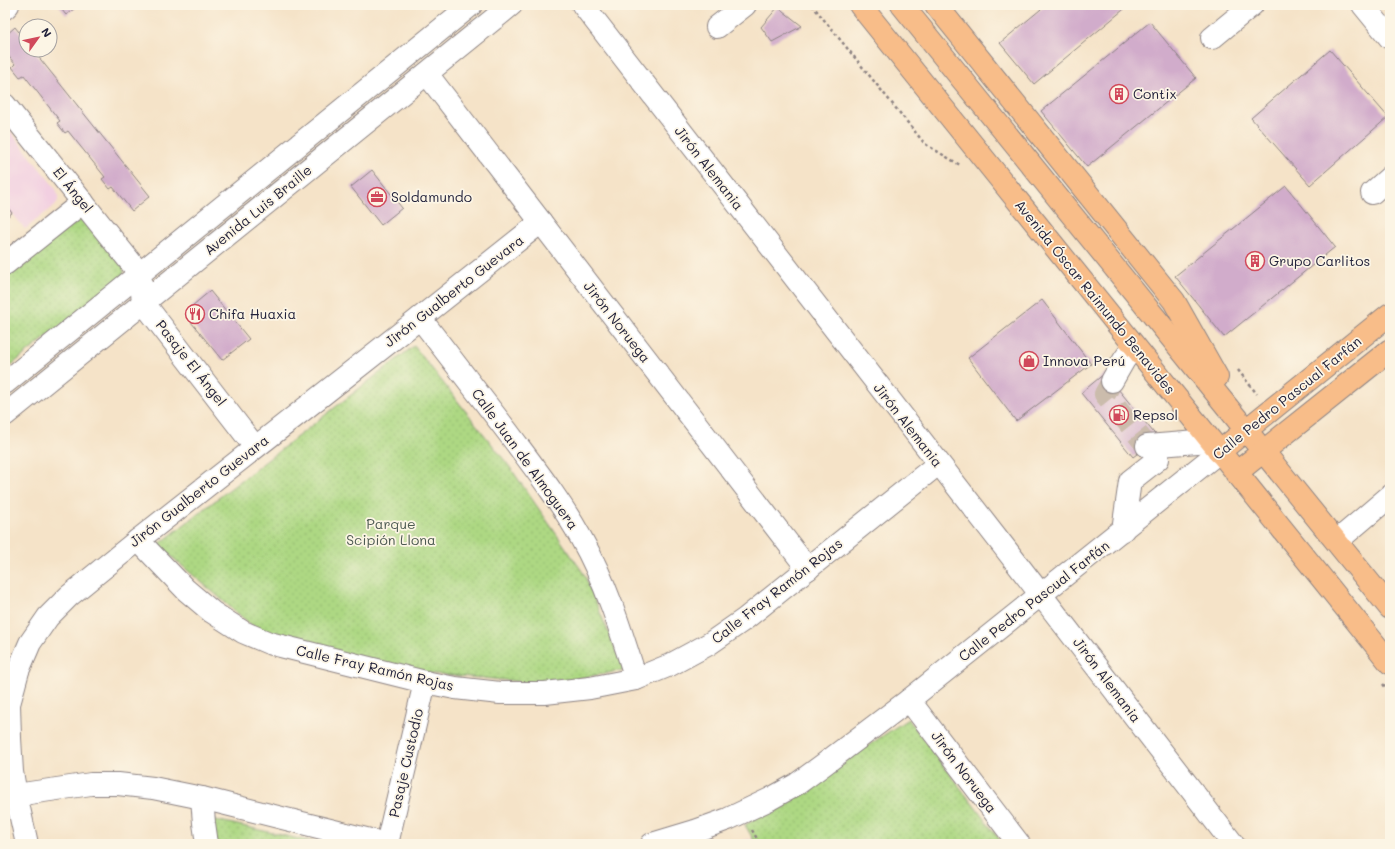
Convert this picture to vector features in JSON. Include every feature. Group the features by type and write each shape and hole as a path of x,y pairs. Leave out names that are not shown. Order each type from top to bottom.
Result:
{"main road":[{"name":"Avenida Óscar Raimundo Benavides","path":"860,5 1236,474 1390,663"},
{"path":"902,5 1336,541 1387,599"},
{"path":"936,5 1174,301 1247,430"},
{"name":"Calle Pedro Pascual Farfán","path":"1215,446 1247,430 1390,314"},
{"name":"Calle Pedro Pascual Farfán","path":"1236,474 1390,350"}],"street":[{"path":"5,8 8,5"},
{"name":"Avenida Luis Braille","path":"5,383 471,5"},
{"name":"Avenida Luis Braille","path":"5,415 511,5"},
{"name":"Jirón Alemania","path":"583,5 938,464 1042,595 1233,844"},
{"path":"717,27 745,5"},
{"path":"1212,38 1252,5"},
{"path":"1363,5 1390,38"},
{"name":"Jirón Noruega","path":"427,74 808,569"},
{"name":"El Ángel","path":"5,105 140,274"},
{"path":"1372,193 1390,177"},
{"path":"5,264 83,202"},
{"name":"Jirón Gualberto Guevara","path":"27,844 16,795 10,738 9,704 18,671 30,643 48,617 68,596 541,222"},
{"path":"140,274 143,302"},
{"name":"Pasaje El Ángel","path":"143,302 255,447"},
{"name":"Calle Juan de Almoguera","path":"420,318 530,462 560,504 582,539 603,582 620,626 636,679"},
{"path":"1112,381 1134,346"},
{"path":"1123,530 1130,481 1152,453 1215,446"},
{"name":"Calle Pedro Pascual Farfán","path":"652,844 708,826 738,814 797,784 909,700 1193,474 1215,446"},
{"path":"1152,453 1174,469 1193,474"},
{"name":"Calle Fray Ramón Rojas","path":"138,540 186,590 212,612 243,632 269,643 425,682 455,688 500,692 545,693 590,688 636,679 670,665 709,644 745,619 938,464"},
{"path":"1336,541 1390,496"},
{"name":"Pasaje Custodio","path":"387,844 425,682"},
{"name":"Jirón Noruega","path":"909,700 1019,844"},
{"path":"16,795 91,784 118,784 153,788 202,798 387,844"},
{"path":"202,798 207,844"}],"shaded area":[{"path":"6,126 56,189 58,195 58,201 55,205 25,229 5,204"},
{"path":"750,839 753,844 725,844"}],"green space":[{"path":"80,220 86,223 123,267 124,272 122,277 5,370 5,278 75,222"},
{"name":"Parque Scipión Llona","path":"414,346 509,466 584,574 624,670 548,684 392,670 256,629 158,545"},
{"path":"908,719 1003,844 756,844 745,825"},
{"path":"211,819 317,843 323,844 217,844"}],"building":[{"path":"58,5 79,5 66,15"},
{"path":"1046,5 1129,5 1034,84 1000,43"},
{"path":"778,7 802,26 772,42 761,27"},
{"name":"Contix","path":"1150,22 1196,78 1087,167 1041,111"},
{"path":"15,27 18,31 18,58 39,58 150,196 132,211 113,187 110,189 102,179 105,177 68,131 65,133 57,123 60,121 24,75 20,77 12,67 15,64 5,52 5,36"},
{"path":"1330,50 1388,117 1310,185 1251,118"},
{"name":"Soldamundo","path":"372,170 402,208 381,225 351,187"},
{"name":"Grupo Carlitos","path":"1286,186 1335,247 1224,337 1175,276"},
{"path":"5,204 12,213 5,218"},
{"path":"210,291 249,339 222,360 191,322 192,306"},
{"name":"Innova Perú","path":"1042,300 1091,364 1016,421 968,358"},
{"name":"Repsol","path":"1105,373 1158,438 1133,457 1081,393"}],"tunnel":[{"path":"1112,381 1105,394 1147,446"}],"place":[{"name":"Contix","path":"1119,94"},
{"name":"Soldamundo","path":"377,197"},
{"name":"Grupo Carlitos","path":"1255,261"},
{"name":"Chifa Huaxia","path":"195,314"},
{"name":"Innova Perú","path":"1029,361"},
{"name":"Repsol","path":"1119,415"}]}
